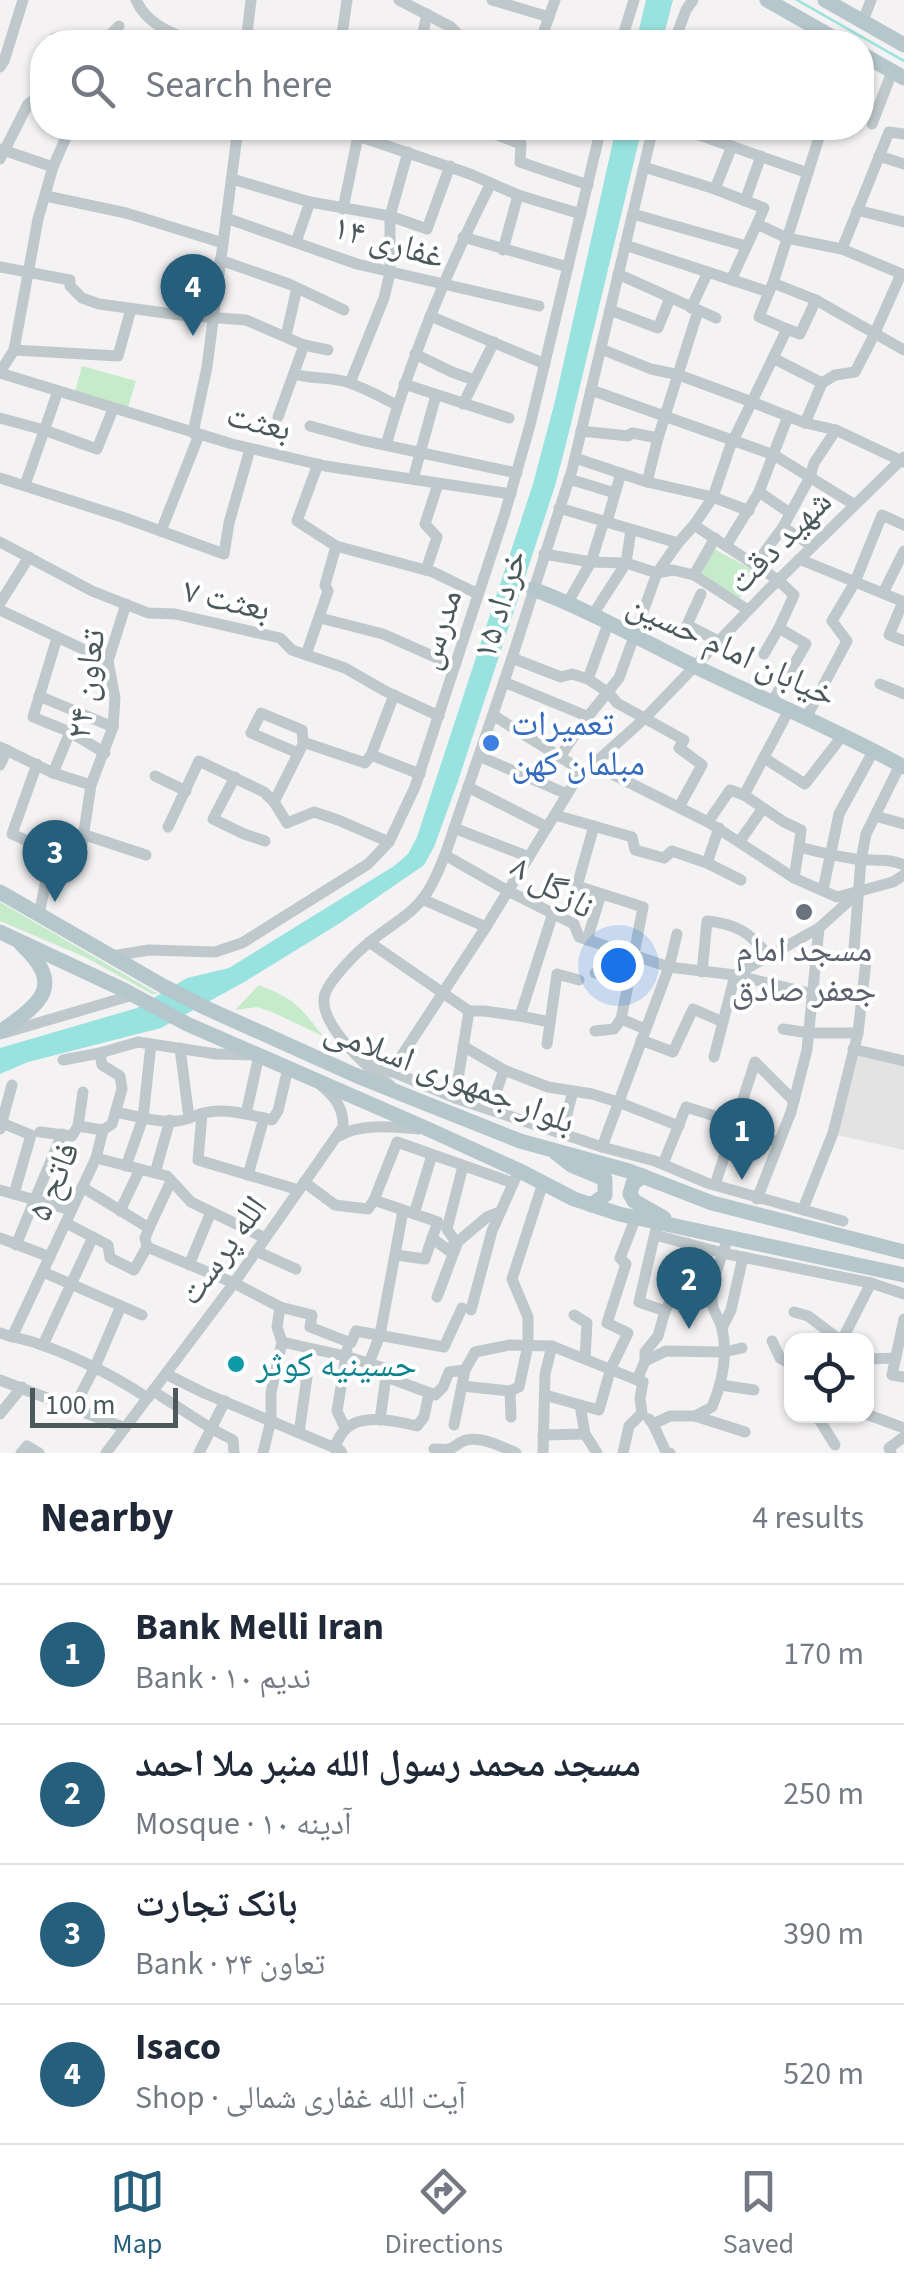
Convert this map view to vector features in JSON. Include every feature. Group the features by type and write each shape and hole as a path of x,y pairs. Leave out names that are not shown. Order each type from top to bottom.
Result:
{"main road":[{"path":"767,0 806,30"},
{"path":"825,0 846,5 863,22 903,40"},
{"path":"874,62 898,75"},
{"name":"خیابان امام حسین","path":"534,589 568,602 902,766"},
{"name":"بلوار جمهوری اسلامی","path":"0,892 206,1008 407,1096 520,1141 904,1252"},
{"path":"0,1033 31,1008 46,982 41,964 5,934"},
{"name":"بلوار جمهوری اسلامی","path":"5,934 187,1024 430,1130 516,1177 543,1183 590,1205 686,1236 904,1275"},
{"path":"550,1148 570,1165 605,1179 605,1195 590,1205"},
{"path":"643,1176 633,1183 630,1194 634,1201 686,1236"}],"street":[{"path":"0,67 22,0"},
{"path":"136,0 164,30"},
{"path":"247,30 251,0"},
{"path":"346,0 346,30"},
{"path":"399,0 420,7 453,30"},
{"path":"492,0 549,16"},
{"path":"544,30 555,0"},
{"path":"625,30 634,0"},
{"path":"863,22 871,0"},
{"path":"679,30 689,3"},
{"path":"115,30 119,26"},
{"path":"874,120 898,75"},
{"path":"30,103 1,153 54,166"},
{"path":"842,249 889,132 904,134"},
{"path":"0,372 14,350 38,219 65,140"},
{"path":"160,530 196,434 237,140"},
{"path":"343,209 357,140"},
{"path":"370,140 581,214"},
{"path":"511,140 522,144 520,162 588,184"},
{"name":"مدرس","path":"112,956 149,950 215,952 242,943 368,864 389,842 420,774 517,473 598,140"},
{"name":"۱۵ خرداد","path":"349,1046 327,1014 325,994 369,942 422,900 444,855 569,479 650,140"},
{"path":"714,140 808,173"},
{"path":"716,189 726,140"},
{"path":"816,300 800,334 759,317 818,140"},
{"path":"350,383 384,298 390,273 390,216 408,152"},
{"path":"746,200 761,156"},
{"path":"879,156 903,162"},
{"path":"232,180 310,202 390,216 427,229 450,166"},
{"path":"644,167 764,208 731,280"},
{"path":"386,445 430,316 491,183"},
{"path":"503,250 518,195"},
{"path":"46,196 126,213 223,242"},
{"path":"296,242 310,202"},
{"path":"857,210 904,222"},
{"path":"633,214 746,246"},
{"name":"غفاری ۱۴","path":"226,218 390,273 539,306"},
{"path":"757,224 787,238 842,249 902,274 855,372 835,375 822,383 804,424"},
{"path":"464,237 568,267"},
{"path":"625,245 731,280 816,300 904,350"},
{"path":"220,260 344,310"},
{"path":"0,268 70,280 70,286 82,298 131,309 246,320 304,345 328,350"},
{"path":"647,482 708,272"},
{"path":"618,274 716,318"},
{"path":"286,336 297,288"},
{"path":"610,310 658,328 670,298"},
{"path":"14,350 118,356 131,309"},
{"path":"430,316 545,364"},
{"path":"560,757 620,678 657,573 713,496 734,441 787,329"},
{"path":"462,404 494,342"},
{"path":"278,417 304,345"},
{"path":"600,349 804,424 836,430 903,460"},
{"path":"415,354 474,380"},
{"path":"773,358 822,383"},
{"name":"بعثت","path":"0,372 250,448 318,464 510,494"},
{"path":"294,374 350,383 397,405"},
{"path":"404,384 508,418"},
{"path":"591,390 774,455 855,504"},
{"path":"25,486 58,391"},
{"path":"413,480 436,395"},
{"path":"0,418 97,450 113,408"},
{"path":"694,575 749,511 788,416"},
{"path":"310,426 517,473"},
{"path":"756,565 783,526 814,463 836,430"},
{"path":"582,431 658,438"},
{"path":"0,478 224,554 250,448"},
{"path":"575,458 647,482 713,496 749,511"},
{"name":"شهید دقت","path":"391,1072 567,794 588,768 645,718 812,546 903,460"},
{"path":"318,464 297,521 336,546 426,570 478,594"},
{"path":"568,602 591,562 621,472"},
{"path":"569,479 616,492"},
{"path":"426,570 437,537 425,524 438,484"},
{"path":"758,492 790,513"},
{"path":"559,508 678,544"},
{"path":"806,718 847,642 832,621 855,582 882,516 904,525"},
{"path":"694,525 778,580 794,595 764,654"},
{"path":"783,526 812,546"},
{"path":"592,616 626,563 631,530"},
{"name":"بعثت ۷","path":"0,542 92,592 148,613 164,612 280,638 292,650 345,668 438,716"},
{"path":"306,655 328,591 325,586 336,546"},
{"path":"883,594 904,551"},
{"path":"544,554 626,563 657,573 674,570 694,575 748,610"},
{"path":"28,557 5,585 0,606 108,661"},
{"path":"799,559 903,602 889,635 904,641"},
{"path":"701,594 687,625 718,641"},
{"name":"تعاون ۲۴","path":"85,835 90,785 112,727 115,698 108,661 126,604"},
{"path":"320,618 383,634 455,666"},
{"path":"588,679 608,624"},
{"path":"772,702 806,644 779,628"},
{"path":"57,638 33,716 105,753"},
{"path":"512,658 561,677 572,674 588,679 617,703 684,740 679,748 702,765 679,808"},
{"path":"504,682 589,716"},
{"path":"880,684 904,694"},
{"path":"274,802 301,747 302,730 261,713 251,733 301,747 365,762 371,756 394,695"},
{"path":"40,696 112,727"},
{"path":"744,795 789,710"},
{"path":"493,714 560,757 714,825 794,878 837,896 899,878 901,894"},
{"path":"53,773 70,732"},
{"path":"764,758 805,784 842,735"},
{"path":"0,765 4,748 53,773 90,785"},
{"path":"823,890 839,814 874,750"},
{"path":"371,756 420,774"},
{"path":"479,756 567,794"},
{"path":"168,827 200,761 264,792 286,823 314,812 389,842"},
{"path":"36,764 12,834 52,852 80,858 85,835 146,855"},
{"path":"802,1208 833,1133 858,1032 866,961 854,949 860,860 866,834 902,766"},
{"path":"155,776 186,790"},
{"path":"235,777 213,819 265,841"},
{"path":"468,787 547,827"},
{"path":"707,863 724,787 800,830 794,878"},
{"path":"740,841 763,808"},
{"path":"554,815 632,837 635,850 664,858 672,851 741,880"},
{"path":"875,816 904,824"},
{"path":"594,826 577,886 643,907 621,1019 614,1028 595,1032"},
{"path":"454,828 529,857"},
{"path":"799,847 904,865"},
{"path":"38,914 52,852"},
{"name":"نازگل ۸","path":"444,855 574,924 579,937 669,967 735,976 813,994"},
{"path":"714,1057 735,976 819,928 860,891"},
{"path":"587,940 600,894"},
{"path":"422,900 486,927"},
{"path":"520,1016 553,913"},
{"path":"702,972 708,921 730,923 752,936 768,955"},
{"path":"757,1198 794,1102 807,1050 819,928"},
{"path":"602,1147 669,967 677,934"},
{"path":"369,942 469,1012 550,1022"},
{"path":"547,1044 557,974 579,980"},
{"path":"594,974 629,982"},
{"path":"0,1033 138,998"},
{"path":"621,1019 674,1052 694,1009 722,1022"},
{"path":"455,1098 469,1012"},
{"path":"783,1029 858,1032"},
{"path":"63,1060 138,1042 216,1054 259,1055 246,1114"},
{"path":"126,1166 143,1118 151,1044"},
{"path":"349,1046 381,1078 407,1096"},
{"path":"334,1066 344,1064 349,1046"},
{"path":"464,1046 504,1070 548,1086 618,1102 679,1126"},
{"path":"180,1048 189,1118"},
{"path":"853,1048 904,1061"},
{"name":"فاتح ۵","path":"6,1335 43,1272 96,1158 103,1130 112,1124 116,1112 122,1088 120,1076 102,1065 100,1053"},
{"path":"361,1059 455,1098 663,1164 714,1186 725,1198 757,1198 843,1220"},
{"path":"714,1186 755,1062 794,1102"},
{"path":"116,1112 170,1120 210,1112 272,1120 278,1111 288,1068"},
{"path":"490,1110 504,1070"},
{"path":"311,1078 326,1089 340,1108 343,1127 335,1138"},
{"path":"1,1126 12,1084"},
{"path":"562,1134 574,1091"},
{"path":"16,1244 62,1134 72,1136 78,1126 84,1092"},
{"path":"663,1164 686,1108 736,1123 779,1142"},
{"path":"166,1374 338,1450 345,1428 337,1412 344,1356 356,1331 444,1347 467,1309 492,1231 516,1177 463,1166 397,1142 368,1209 335,1206 302,1186 198,1160 202,1114"},
{"path":"248,1174 264,1118"},
{"path":"154,1173 170,1120"},
{"name":"فاتح ۵","path":"1,1126 36,1134 62,1134"},
{"path":"78,1126 103,1130"},
{"path":"335,1138 349,1130 430,1130"},
{"path":"36,1134 4,1195 36,1200 68,1216 108,1245 110,1258 134,1270 148,1248 145,1238 171,1181"},
{"name":"الله پرست","path":"106,1453 234,1284 335,1138"},
{"path":"369,1363 380,1335 408,1212 432,1155"},
{"path":"96,1158 167,1176 191,1202 265,1238"},
{"path":"457,1244 446,1229 463,1166"},
{"path":"120,1211 140,1170"},
{"path":"462,1386 510,1392 519,1387 528,1345 528,1317 512,1279 543,1183"},
{"path":"82,1187 149,1228"},
{"path":"374,1200 438,1222 425,1259 396,1255"},
{"path":"189,1265 211,1212"},
{"path":"432,1238 448,1250 487,1217 500,1212"},
{"path":"636,1218 620,1258 626,1264 647,1266"},
{"path":"656,1228 640,1302 664,1311"},
{"path":"638,1380 645,1352 658,1336 664,1311 673,1296 686,1236"},
{"path":"43,1345 93,1237"},
{"path":"0,1238 50,1257"},
{"path":"437,1297 457,1244"},
{"path":"695,1416 712,1407 721,1385 724,1352 722,1328 713,1306 713,1288 726,1245 743,1257 871,1283 904,1294"},
{"path":"148,1248 280,1308 312,1315 310,1327 351,1343"},
{"path":"256,1251 296,1269"},
{"path":"722,1328 731,1310 743,1257"},
{"path":"545,1395 600,1410 610,1368 628,1334 608,1323 626,1264"},
{"path":"43,1272 142,1316"},
{"path":"845,1333 871,1283"},
{"path":"74,1407 121,1306"},
{"path":"264,1453 282,1342 277,1326 280,1308"},
{"path":"794,1312 808,1316 832,1333"},
{"path":"574,1315 587,1324 585,1358"},
{"path":"904,1319 892,1375 904,1377"},
{"path":"6,1335 43,1345 150,1394 233,1440 234,1453"},
{"path":"772,1341 784,1360"},
{"path":"282,1342 387,1369 392,1379 436,1395 450,1372 465,1370"},
{"path":"454,1424 465,1370 475,1352 510,1346 552,1346 643,1382 642,1414 654,1424 666,1452 670,1453"},
{"path":"542,1453 545,1374 552,1346"},
{"path":"645,1362 666,1352 724,1352 742,1348"},
{"path":"874,1359 896,1358"},
{"path":"380,1420 387,1369"},
{"path":"276,1370 307,1377 299,1432"},
{"path":"0,1380 125,1428"},
{"path":"721,1385 754,1390"},
{"path":"0,1414 22,1388"},
{"path":"510,1392 511,1417"},
{"path":"345,1428 368,1419 417,1426 424,1417 429,1393"},
{"path":"199,1453 226,1402"},
{"path":"580,1405 585,1434 596,1453"},
{"path":"623,1453 628,1426 642,1414"},
{"path":"654,1424 670,1416 695,1416 745,1432"},
{"path":"874,1417 904,1428"},
{"path":"822,1423 835,1445"},
{"path":"543,1435 585,1434"},
{"path":"891,1453 889,1448 904,1437"},
{"path":"434,1450 451,1450 467,1440 516,1453"},
{"path":"21,1453 27,1446 39,1453"}],"shaded area":[{"path":"859,1052 904,1064 904,1150 837,1135"}],"green space":[{"path":"82,366 136,381 128,407 75,392"},
{"path":"714,549 755,571 740,598 700,576"},
{"path":"0,902 158,994 0,921"},
{"path":"259,985 296,1005 323,1036 257,1007 235,1010"}],"water":[{"path":"646,0 673,0 665,30 639,30"},
{"path":"613,140 639,140 555,486 457,784 424,865 340,923 161,1028 28,1062 0,1074 0,1048 137,1008 187,978 229,968 408,854 417,837 533,484"}],"waterway":[{"path":"797,0 850,30"},
{"path":"874,44 904,61"}],"place":[{"name":"Isaco","path":"193,336"},
{"name":"تعمیرات مبلمان کهن","path":"491,743"},
{"name":"بانک تجارت","path":"55,902"},
{"name":"مسجد امام جعفر صادق","path":"804,912"},
{"name":"Bank Melli Iran","path":"742,1180"},
{"name":"مسجد محمد رسول الله منبر ملا احمد","path":"689,1329"},
{"name":"حسینیه کوثر","path":"236,1364"}]}
